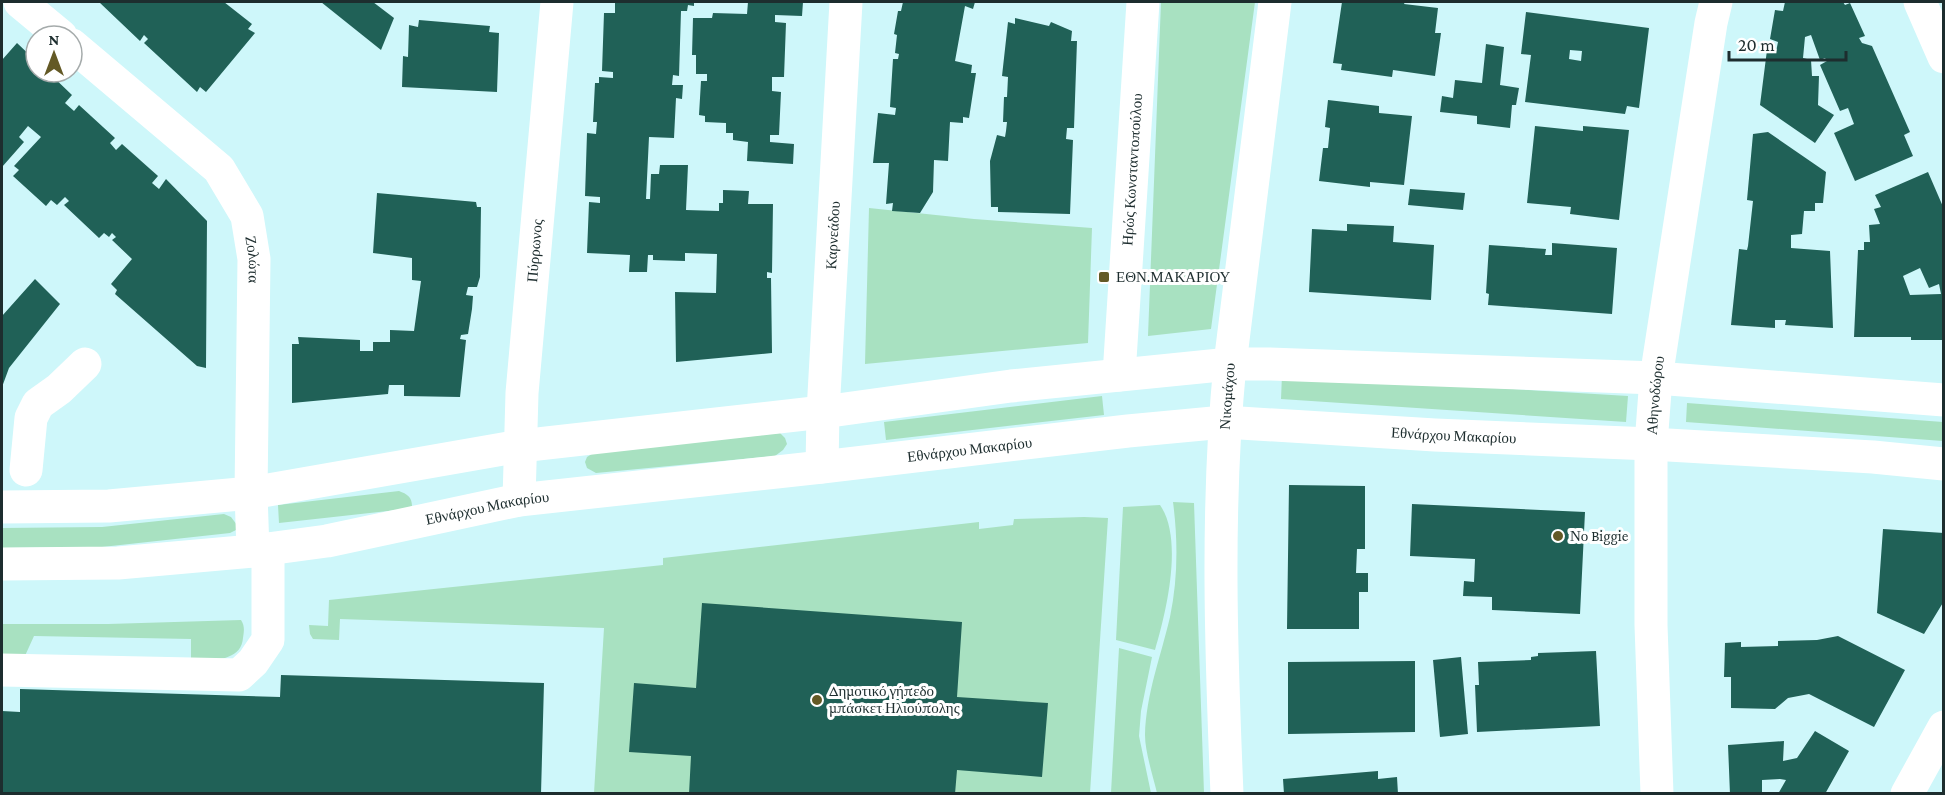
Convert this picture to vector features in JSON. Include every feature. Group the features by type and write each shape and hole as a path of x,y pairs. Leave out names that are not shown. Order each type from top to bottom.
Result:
{"street":[{"path":"20,2 47,24"},
{"name":"Πύρρωνος","path":"519,500 522,393 557,2"},
{"name":"Καρνεάδου","path":"822,467 823,412 846,2"},
{"name":"Ηρώς Κωνσταντοπούλου","path":"1119,375 1143,2"},
{"name":"Νικομάχου","path":"1227,794 1221,662 1221,483 1224,422 1275,2"},
{"name":"Αθηνοδώρου","path":"1657,794 1651,625 1651,444 1656,378 1716,2"},
{"path":"1920,2 1944,57"},
{"name":"Ζολώτα","path":"2,670 239,675 253,662 268,640 261,550 251,493 254,259 247,216 219,169 84,55"},
{"path":"70,506 48,496 34,486 14,463 38,404 59,389 85,364"},
{"path":"2,507 109,506 251,493 520,446 823,412 1011,387 1230,364 1656,378 1944,400"},
{"name":"Εθνάρχου Μακαρίου","path":"2,564 118,563 261,550 327,541 519,500 1224,422 1435,435 1651,444 1873,457 1944,464"},
{"path":"1907,794 1944,727"}],"green space":[{"path":"1161,2 1255,2 1211,329 1148,336"},
{"path":"869,208 1092,228 1088,343 865,364"},
{"path":"1282,375 1628,396 1626,422 1281,399"},
{"path":"1102,396 1104,415 886,440 884,422"},
{"path":"1687,403 1943,422 1943,441 1686,422"},
{"path":"780,433 787,444 775,456 596,473 587,468 585,462 587,457 595,452"},
{"path":"399,491 408,496 412,506 406,509 279,523 278,505"},
{"path":"1173,502 1194,503 1204,793 1157,793 1145,742 1148,705 1175,588 1176,531"},
{"path":"1160,505 1167,519 1172,556 1168,597 1155,650 1116,640 1123,507"},
{"path":"224,514 231,517 237,525 236,530 230,533 102,547 2,548 2,528 102,527"},
{"path":"1108,518 1090,793 594,793 604,628 340,619 339,640 313,639 310,634 309,625 328,626 329,600 663,565 663,558 979,522 979,529 1013,525 1014,519"},
{"path":"241,620 244,629 241,646 237,652 223,658 191,660 191,639 34,636 24,658 2,658 2,624"},
{"path":"1119,648 1152,657 1141,711 1139,736 1151,793 1111,793"}],"building":[{"path":"99,2 224,2 252,24 248,29 255,33 206,92 200,87 197,92 144,43 148,39 144,35 140,41"},
{"path":"321,2 373,2 394,18 381,50"},
{"path":"615,2 694,2 694,6 688,5 687,11 681,11 679,76 673,75 672,85 683,85 682,99 676,98 674,138 649,137 646,199 650,199 651,174 659,174 660,165 688,165 686,210 719,211 719,203 723,203 723,190 749,191 748,204 773,204 772,273 767,272 767,278 771,278 772,353 676,362 675,292 716,293 717,254 685,253 685,261 653,260 653,255 648,255 647,272 629,272 630,255 587,253 589,202 600,203 600,197 585,196 587,133 596,134 597,122 593,122 595,83 599,83 599,77 613,78 613,72 602,71 604,13 615,13"},
{"path":"748,2 803,2 802,16 775,15 775,22 786,23 784,77 772,77 772,91 781,92 779,135 770,135 770,142 794,144 793,164 747,161 748,142 733,140 733,133 726,133 726,123 705,122 705,116 699,115 701,81 707,81 707,74 696,74 696,55 692,55 693,18 712,18 713,13 747,14"},
{"path":"903,2 975,2 973,9 965,6 955,61 972,65 971,73 976,73 969,118 963,117 963,123 950,122 948,161 934,160 933,192 920,213 892,211 893,203 886,204 889,163 873,163 878,113 895,115 896,108 890,107 893,59 898,59 899,54 895,53 897,35 894,34 898,11 901,11"},
{"path":"1342,2 1405,2 1404,4 1438,8 1435,33 1441,33 1435,76 1393,70 1392,77 1341,70 1342,64 1333,63"},
{"path":"1785,2 1843,2 1845,5 1850,3 1865,36 1859,38 1862,43 1872,46 1910,132 1904,135 1913,156 1855,181 1834,133 1854,124 1848,108 1840,111 1820,65 1827,61 1825,58 1820,60 1811,35 1805,37 1803,58 1811,60 1812,76 1819,76 1818,105 1834,115 1815,143 1760,105 1767,50 1776,52 1778,42 1770,39 1775,10 1783,11"},
{"path":"1526,12 1649,28 1639,108 1627,106 1625,114 1525,102 1531,55 1521,54","holes":["1570,50 1582,51 1581,61 1569,59"]},
{"path":"1015,18 1049,26 1051,22 1072,31 1071,41 1077,41 1074,128 1067,128 1066,139 1073,140 1070,214 998,212 998,207 991,207 990,161 997,135 1005,137 1007,122 1003,122 1004,97 1007,97 1008,77 1002,76 1008,22 1015,24"},
{"path":"419,20 490,26 489,32 499,33 497,92 402,87 403,56 408,57 409,25 418,27"},
{"path":"17,43 24,50 24,84 61,84 72,95 65,103 74,111 79,105 115,138 110,143 116,150 122,144 158,176 152,183 159,189 166,179 207,221 206,368 197,366 115,294 117,290 111,284 132,259 112,240 116,237 112,233 109,237 104,233 99,238 64,205 69,201 65,197 57,205 51,200 46,206 13,176 19,170 14,166 41,137 28,126 19,137 24,142 2,167 2,60"},
{"path":"1486,44 1504,47 1500,85 1519,88 1516,105 1512,105 1510,128 1477,124 1477,116 1440,112 1442,96 1453,98 1455,80 1482,83"},
{"path":"1328,100 1379,106 1379,113 1412,116 1404,185 1370,182 1370,187 1319,181 1323,148 1328,148 1330,128 1325,127"},
{"path":"1535,126 1583,131 1583,126 1629,130 1619,220 1570,214 1571,207 1527,203"},
{"path":"1768,132 1826,172 1823,203 1815,203 1815,211 1804,211 1802,234 1791,235 1791,248 1830,251 1833,328 1785,325 1786,320 1775,320 1775,328 1731,325 1739,249 1747,250 1748,246 1753,201 1747,200 1753,134"},
{"path":"1928,172 1944,209 1944,340 1911,340 1911,337 1854,337 1858,250 1864,250 1864,242 1870,242 1869,225 1880,224 1874,209 1881,207 1875,195","holes":["1920,268 1929,288 1939,284 1941,294 1910,295 1903,276"]},
{"path":"1410,189 1465,193 1463,210 1408,205"},
{"path":"377,193 476,202 477,207 481,207 480,277 477,287 468,287 466,295 473,296 468,334 461,335 460,339 466,340 460,397 404,396 404,385 389,385 388,394 292,403 292,344 299,344 298,337 360,340 360,351 373,351 373,342 390,342 390,330 414,331 421,281 412,280 412,258 373,253"},
{"path":"1347,224 1394,226 1393,242 1434,245 1431,300 1309,292 1312,229 1347,231"},
{"path":"1552,243 1617,248 1612,314 1488,305 1489,294 1486,293 1489,245 1546,249 1545,255 1552,255"},
{"path":"35,279 60,304 9,368 2,387 2,316"},
{"path":"1289,485 1365,486 1365,549 1357,549 1356,573 1368,573 1368,592 1359,592 1359,629 1287,629"},
{"path":"1412,504 1585,512 1580,614 1492,610 1492,597 1463,596 1464,581 1474,582 1475,559 1410,556"},
{"path":"1883,529 1944,533 1944,601 1924,634 1877,613"},
{"name":"Δημοτικό γήπεδο μπάσκετ Ηλιούπολης","path":"702,603 962,622 957,697 1048,703 1042,777 957,770 955,794 689,794 691,756 629,752 634,683 696,688"},
{"path":"1838,636 1905,670 1874,727 1809,694 1788,698 1775,709 1731,708 1731,677 1724,677 1725,643 1741,642 1741,647 1778,646 1778,641 1817,640"},
{"path":"1596,651 1600,726 1477,732 1475,685 1479,685 1478,662 1531,660 1531,657 1538,656 1538,653"},
{"path":"1461,657 1468,734 1440,737 1433,660"},
{"path":"1415,661 1415,732 1288,734 1288,662"},
{"path":"281,675 544,683 541,794 2,794 2,711 20,712 20,689 280,697"},
{"path":"1815,731 1849,751 1825,794 1778,794 1786,780 1780,779 1762,780 1762,794 1730,794 1728,745 1784,741 1783,761 1797,758"},
{"path":"1378,771 1378,779 1397,777 1398,794 1284,794 1283,779"}],"place":[{"name":"ΕΘΝ.ΜΑΚΑΡΙΟΥ","path":"1104,277"},
{"name":"Νο Biggie","path":"1558,536"},
{"name":"Δημοτικό γήπεδο μπάσκετ Ηλιούπολης","path":"817,700"}]}
